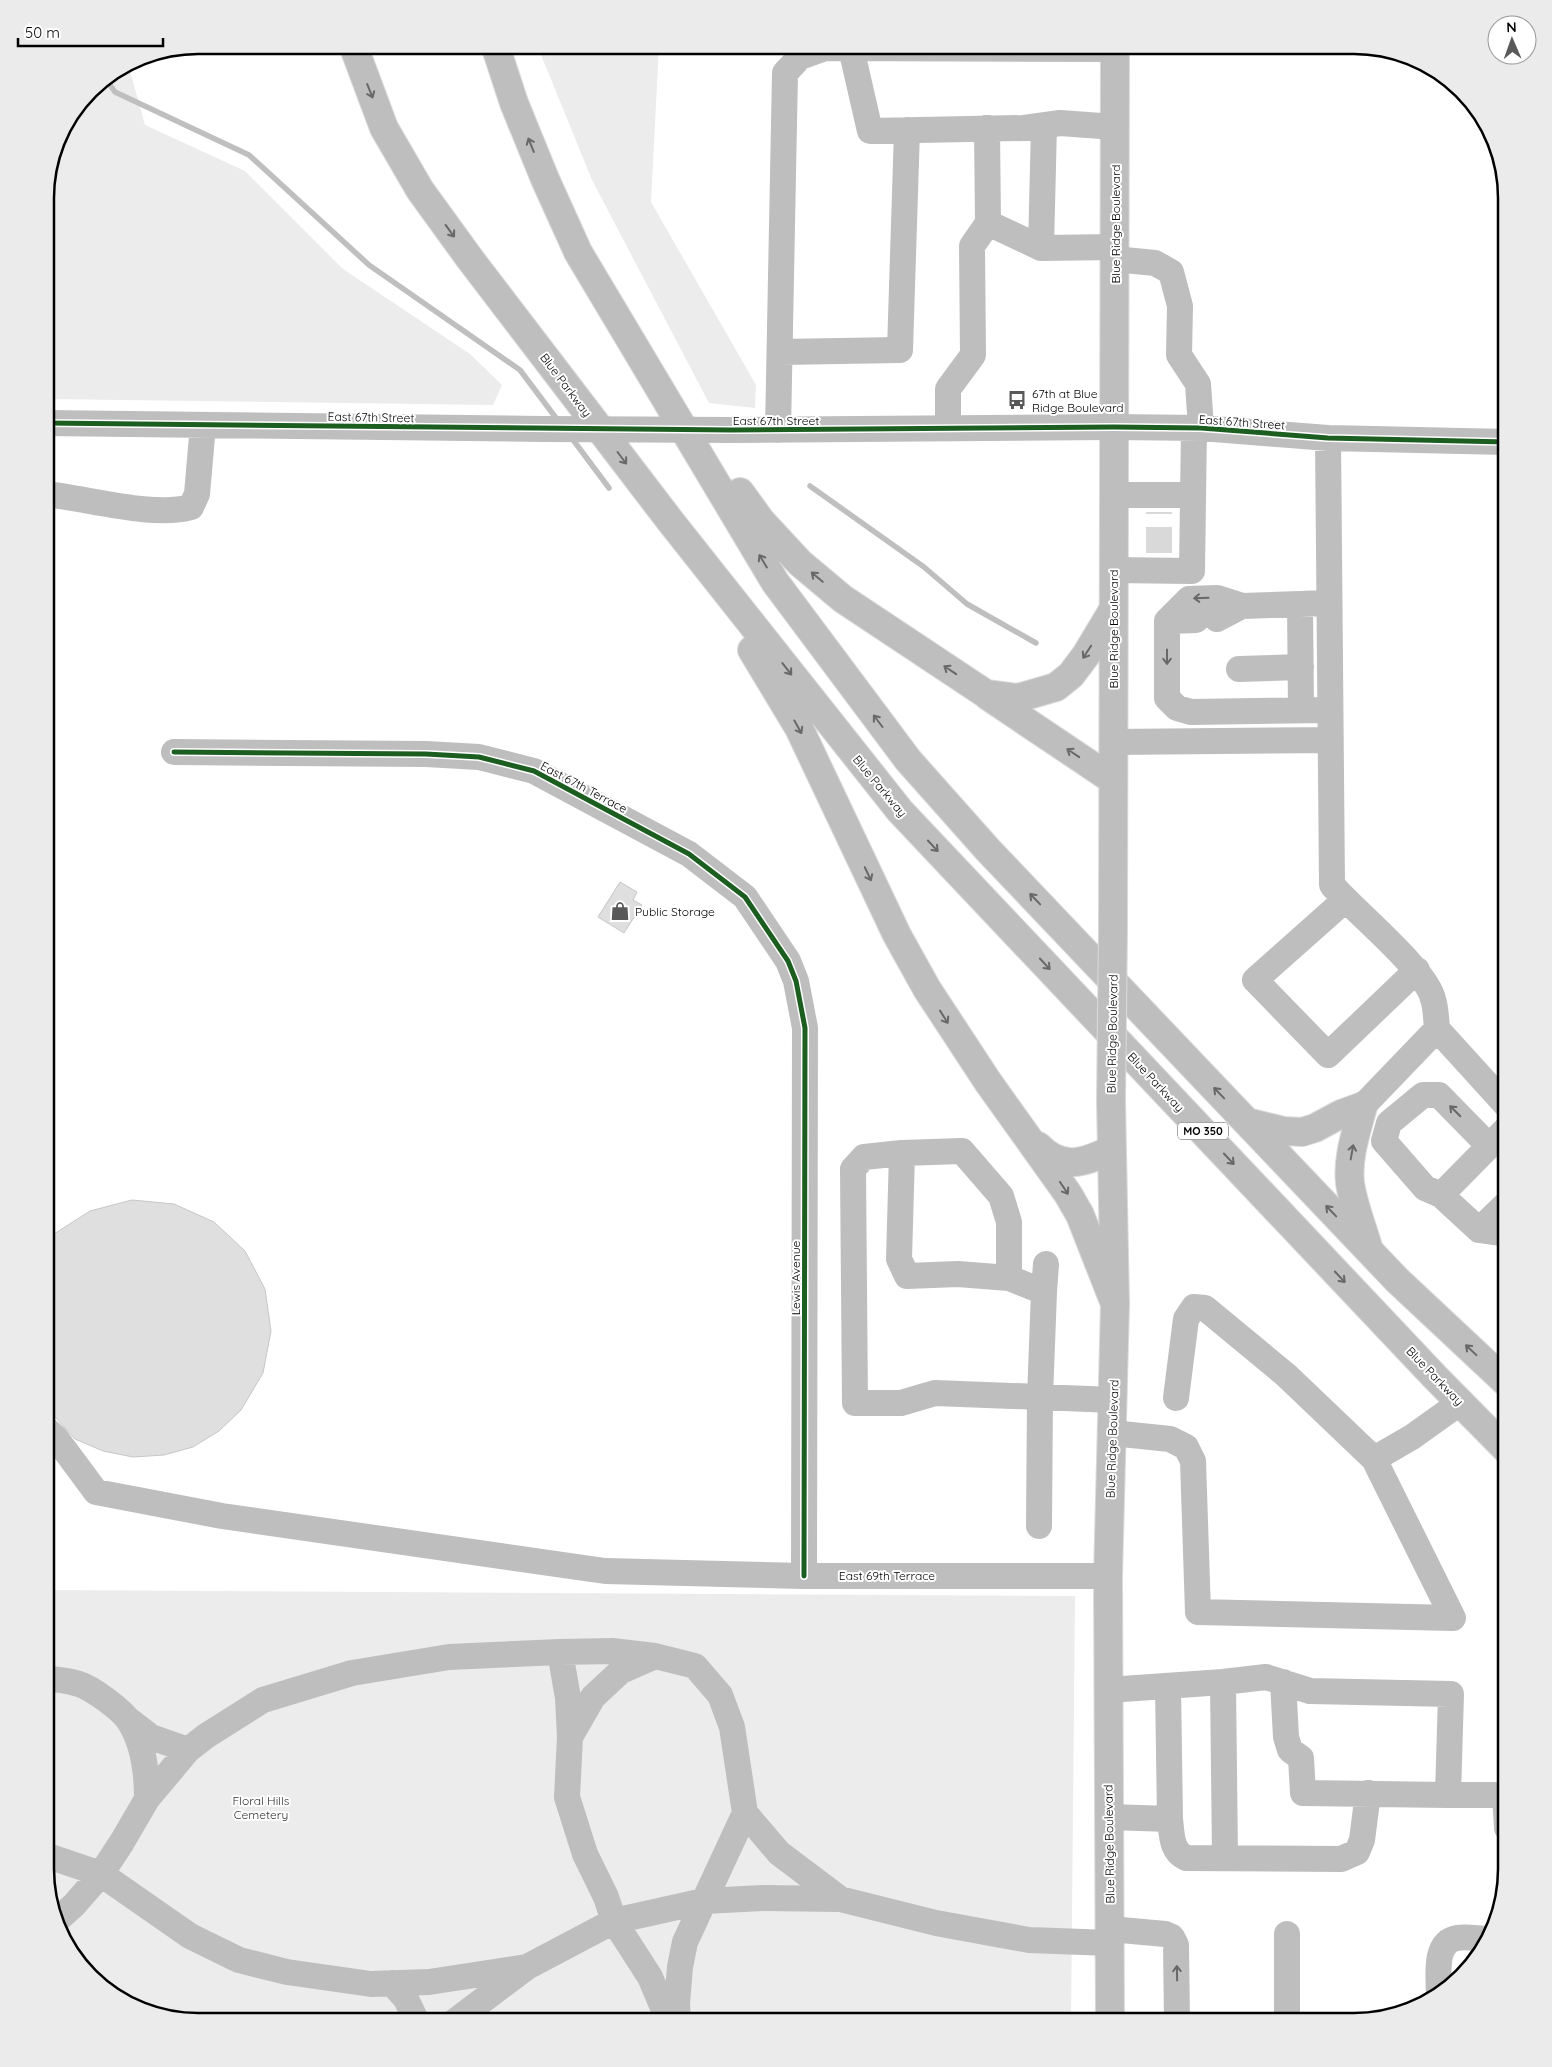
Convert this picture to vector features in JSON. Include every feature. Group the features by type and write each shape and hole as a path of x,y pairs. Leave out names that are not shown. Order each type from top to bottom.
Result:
{"main road":[{"name":"Blue Parkway","path":"356,54 384,128 420,190 470,259 671,522 900,811 1498,1441"},
{"name":"MO 350","path":"498,54 514,103 545,179 578,252 625,333 775,582 908,760 988,850 1369,1251 1397,1280 1498,1375"},
{"name":"Blue Ridge Boulevard","path":"1110,2013 1108,1576 1114,1304 1111,1100 1115,54"},
{"path":"545,179 592,244 719,463 761,521 800,564 843,599 1113,780"},
{"path":"671,522 800,728 897,934 927,989 982,1074 1068,1194 1080,1215 1114,1304"},
{"path":"986,694 1018,698 1056,686 1071,675 1086,655 1113,610"},
{"path":"1247,1122 1284,1131 1302,1132 1363,1106"},
{"path":"1363,1106 1352,1154 1350,1181 1369,1251"},
{"path":"1026,1134 1044,1152 1055,1159 1066,1162 1084,1162 1111,1150"}],"street":[{"path":"778,430 785,73 800,57 809,54"},
{"path":"852,54 870,131 1024,128 1060,123 1115,127"},
{"path":"1041,248 1044,125"},
{"path":"948,428 948,389 973,355 972,246 988,223 987,128"},
{"path":"780,352 900,350 907,130"},
{"path":"988,223 1041,248 1114,253 1155,263 1171,272 1180,306 1179,355 1198,384 1192,495 1192,571 1159,562 1113,570"},
{"name":"East 67th Street","path":"54,423 732,430 1197,428 1328,438 1498,442"},
{"path":"54,495 136,508 178,511 191,507 197,494 203,425"},
{"path":"1328,438 1332,885 1417,970 1433,997 1437,1029 1498,1096"},
{"path":"1114,495 1160,504 1192,495"},
{"path":"1242,606 1218,598 1189,598 1167,620 1168,698 1177,708 1191,712 1330,710"},
{"path":"1167,620 1207,619 1242,606 1329,603"},
{"path":"1300,604 1301,710"},
{"path":"1239,669 1300,667"},
{"path":"1113,742 1330,740"},
{"name":"East 67th Terrace","path":"174,752 444,755 479,757 534,771 689,854 745,897 788,961 796,981"},
{"path":"1345,900 1255,980 1328,1055 1417,970"},
{"name":"Lewis Avenue","path":"796,981 805,1028 804,1576"},
{"path":"1363,1106 1437,1029"},
{"path":"1441,1195 1498,1137 1439,1095 1423,1095 1389,1123 1384,1141 1425,1188 1441,1195 1479,1230 1498,1233"},
{"path":"1009,1278 1009,1222 1001,1196 962,1151 902,1153 864,1157 853,1168 855,1403 901,1402 935,1393 1113,1400"},
{"path":"902,1153 899,1259 907,1276 958,1274 1009,1278 1044,1292"},
{"path":"1479,1230 1498,1212"},
{"path":"1039,1526 1040,1397 1046,1264"},
{"path":"1112,1432 1170,1439 1186,1447 1193,1461 1198,1612 1453,1618 1374,1459 1286,1375 1205,1308 1194,1307 1186,1319 1176,1398"},
{"path":"1374,1459 1412,1437 1461,1402"},
{"name":"East 69th Terrace","path":"54,1436 96,1492 222,1516 596,1569 666,1573 804,1576 1108,1576"},
{"path":"62,1916 101,1874 147,1799 188,1750 206,1736 263,1700 352,1673 449,1656 560,1652 612,1651 655,1656 695,1666 720,1695 732,1727 745,1813 779,1853 840,1898"},
{"path":"560,1652 568,1698 570,1737 568,1797 584,1854 606,1897 614,1921 650,1977 665,2013"},
{"path":"570,1737 593,1697 621,1672 655,1656"},
{"path":"1108,1690 1266,1677 1310,1690 1451,1694 1448,1795"},
{"path":"54,1680 82,1685 108,1701 128,1720 151,1737 188,1750"},
{"path":"1223,1682 1225,1858"},
{"path":"1284,1682 1286,1737 1290,1750 1301,1758 1303,1793 1498,1796"},
{"path":"1168,1686 1170,1819 1174,1846 1178,1854 1186,1858 1341,1858 1357,1852 1362,1840 1368,1794"},
{"path":"128,1720 141,1747 147,1778 147,1799"},
{"path":"678,2013 680,1967 685,1942 745,1813"},
{"path":"1109,1817 1170,1819"},
{"path":"54,1858 101,1874 190,1936 239,1960 287,1972 338,1981 371,1984 430,1982 527,1967"},
{"path":"466,2013 527,1967 614,1921 704,1901 763,1898 840,1898 936,1923 1029,1940 1165,1934 1172,1937 1176,1945 1177,2013"},
{"path":"1287,1934 1287,2013"},
{"path":"1439,1985 1440,1956 1445,1944 1456,1938 1480,1939"},
{"path":"392,1983 406,1999 413,2013"}],"green space":[{"path":"541,54 659,54 651,202 756,385 755,408 709,403 592,180"},
{"path":"130,71 145,125 245,171 343,269 470,354 502,385 493,405 54,399 54,189 59,161 65,143 78,118 96,96 118,78"},
{"name":"Floral Hills Cemetery","path":"54,1590 1075,1596 1071,2013 189,2013 152,2006 118,1989 103,1977 78,1949 65,1924 59,1906 55,1888 54,1869"}],"building":[{"name":"Public Storage","path":"620,882 637,892 633,900 642,905 624,933 598,917"},
{"path":"132,1200 174,1204 214,1222 245,1251 265,1289 271,1331 263,1373 241,1410 219,1431 193,1447 164,1455 133,1457 103,1451 75,1439 54,1417 54,1234 90,1211"}],"waterway":[{"path":"110,84 115,92 249,155 369,265 520,370 559,422"},
{"path":"571,437 609,488"},
{"path":"810,486 924,567 967,604 1036,643"}],"tunnel":[{"path":"1159,512 1159,553"}],"cycle path":[{"path":"54,423 732,430 1201,428 1328,438 1498,442"},
{"path":"174,752 426,754 479,757 534,771 689,854 745,897 788,961 796,981 805,1028 804,1576"}],"place":[{"name":"67th at Blue Ridge Boulevard","path":"1017,400"},
{"name":"Public Storage","path":"620,911"}]}
